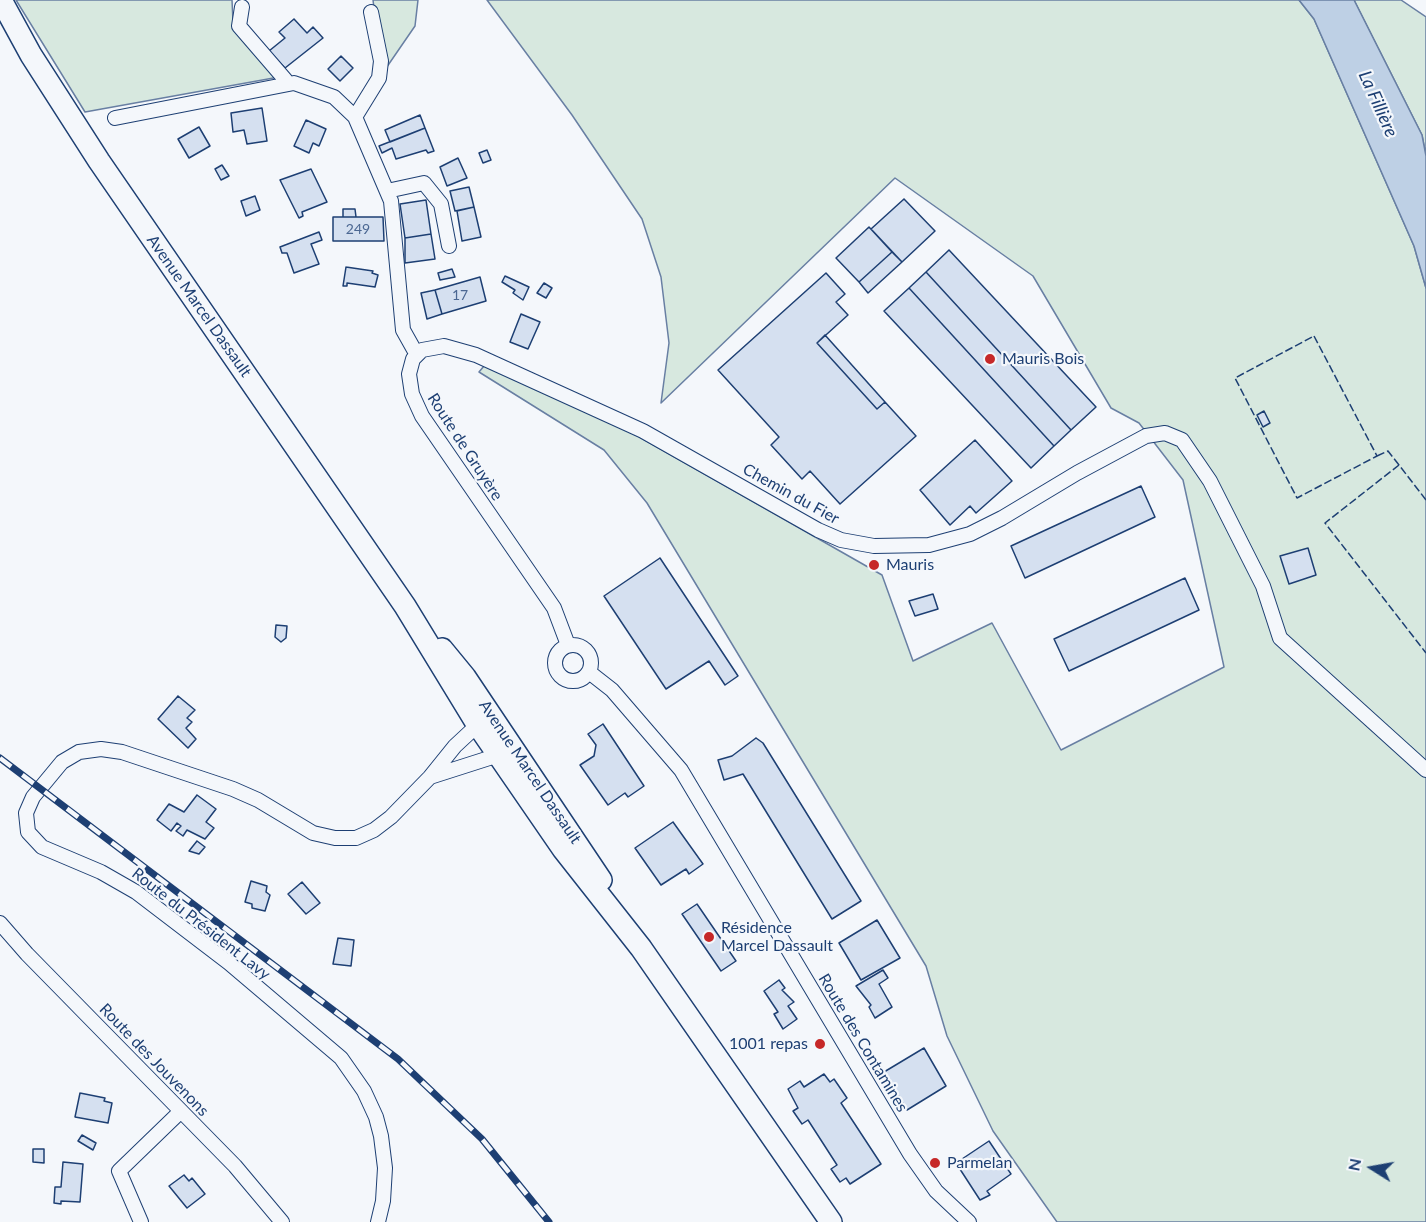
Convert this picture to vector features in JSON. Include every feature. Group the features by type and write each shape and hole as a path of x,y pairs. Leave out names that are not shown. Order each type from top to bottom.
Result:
{"main road":[{"name":"Avenue Marcel Dassault","path":"1,0 31,55 99,161 484,719 563,849 641,948 831,1222"}],"street":[{"path":"242,8 239,26 289,84"},
{"path":"355,117 379,78 381,61 370,12"},
{"path":"115,118 289,84 315,89 334,97 355,117 387,191 394,220 398,295 403,330 417,355"},
{"path":"387,191 424,183 441,204 449,246"},
{"name":"Chemin du Fier","path":"417,355 422,350 437,345 476,355 643,431 818,530 841,540 874,546 929,545 970,534 1002,518 1118,450 1146,436 1165,433 1182,440 1210,481 1263,586 1280,638 1426,770"},
{"name":"Route de Gruyère","path":"417,355 411,366 409,383 422,416 554,608 568,645"},
{"path":"568,645 580,646 588,651 592,659 589,672 575,681 560,675 555,668 555,659 559,651 568,645"},
{"name":"Route des Contamines","path":"589,672 612,690 681,770 910,1154 936,1191 969,1222"},
{"name":"Route du Président Lavy","path":"378,1222 383,1201 385,1168 381,1136 376,1117 364,1090 341,1058 229,963 136,892 101,872 42,848 31,838 25,820 33,797 62,762 70,755 90,749 122,752 233,789 258,800 313,833 335,838 356,838 374,830 430,777 484,719"},
{"name":"Route du Président Lavy","path":"430,777 506,752"},
{"name":"Route des Jouvenons","path":"0,923 235,1167 282,1222"},
{"path":"141,1222 119,1171 180,1112"}],"shaded area":[{"path":"16,0 232,0 233,22 279,77 85,112"},
{"path":"373,0 418,0 415,26 382,74"},
{"path":"487,0 1299,0 1314,19 1414,246 1426,288 1426,1222 1057,1222 993,1131 947,1036 926,966 647,503 604,450 479,372 489,360 636,435 882,575 913,661 992,623 1061,750 1224,667 1183,480 1139,423 1111,408 1033,276 895,178 661,403 669,343 661,277 642,219 572,115"},
{"path":"1354,0 1401,0 1426,17 1426,156 1422,135"}],"water":[{"name":"La Fillière","path":"1299,0 1354,0 1422,135 1426,156 1426,288 1414,246 1314,19"}],"building":[{"path":"294,19 307,33 313,27 323,38 285,68 269,51 285,38 279,32"},
{"path":"341,56 353,68 340,81 328,69"},
{"path":"262,108 267,141 247,144 244,130 233,132 231,113"},
{"path":"420,115 425,128 390,142 385,130"},
{"path":"306,120 326,129 319,146 313,143 309,153 294,146"},
{"path":"199,127 210,146 189,158 178,139"},
{"path":"425,128 434,151 428,153 426,150 396,159 392,148 382,153 379,146"},
{"path":"487,150 491,160 483,163 479,153"},
{"path":"458,158 467,178 447,186 440,167"},
{"path":"222,165 229,176 221,180 215,169"},
{"path":"311,169 327,202 302,212 303,216 299,218 280,180"},
{"path":"469,187 474,207 455,211 450,191"},
{"path":"255,196 260,210 246,216 241,201"},
{"path":"904,199 935,231 902,262 871,229"},
{"path":"426,200 431,234 405,238 400,204"},
{"path":"474,207 481,237 462,241 457,211"},
{"path":"343,209 355,209 356,217 343,217"},
{"path":"333,217 383,217 384,241 333,241"},
{"path":"869,227 892,252 859,282 836,258"},
{"path":"319,232 322,240 311,244 319,264 294,273 287,253 282,253 280,247"},
{"path":"431,234 435,259 405,263 405,238"},
{"path":"949,250 1096,407 1071,430 926,272"},
{"path":"892,252 902,262 868,293 859,282"},
{"path":"346,267 373,271 372,273 378,275 375,287 347,283 347,286 343,286"},
{"path":"452,269 455,277 440,280 438,273"},
{"name":"Mauris Bois","path":"926,272 1071,430 1054,446 909,288"},
{"path":"826,273 845,294 836,302 848,315 817,343 877,409 885,402 916,436 840,504 810,471 802,479 771,445 779,437 718,370"},
{"path":"505,276 529,287 523,300 513,293 515,290 502,282"},
{"path":"480,277 486,301 442,314 435,290"},
{"path":"544,283 552,288 546,298 537,293"},
{"path":"909,288 1054,446 1031,468 884,311"},
{"path":"435,290 442,314 427,319 421,293"},
{"path":"521,314 540,322 528,349 510,342"},
{"path":"825,335 885,402 877,409 817,343"},
{"path":"1264,411 1270,423 1263,427 1257,415"},
{"path":"975,440 1012,481 976,513 970,506 950,525 920,490"},
{"path":"1141,486 1155,517 1025,578 1011,546"},
{"path":"1308,548 1316,575 1289,584 1280,556"},
{"path":"660,558 738,676 725,685 709,661 666,689 604,596"},
{"path":"1185,578 1199,610 1069,671 1054,639"},
{"path":"933,594 938,609 915,616 909,601"},
{"path":"276,625 287,626 286,638 281,642 275,637"},
{"path":"178,696 195,710 187,718 192,722 186,728 196,739 188,748 158,719"},
{"path":"603,724 644,786 628,797 625,793 608,805 580,765 594,756 596,745 588,734"},
{"path":"756,738 763,743 861,901 832,919 743,774 724,780 718,760 732,756"},
{"path":"197,795 216,809 206,822 214,828 205,839 187,830 183,836 176,831 181,826 177,823 171,831 157,820 169,804 184,812"},
{"path":"673,822 703,864 689,874 686,869 661,885 635,848"},
{"path":"197,841 205,847 199,854 189,851"},
{"path":"251,881 267,886 266,892 270,895 265,911 252,908 252,904 245,902"},
{"path":"302,882 320,903 306,914 288,894"},
{"name":"Résidence Marcel Dassault","path":"697,904 736,961 721,971 682,914"},
{"path":"877,920 900,958 861,980 839,943"},
{"path":"338,938 354,940 351,966 333,964"},
{"path":"883,970 888,978 879,984 892,1007 875,1018 869,1007 871,1005 856,986"},
{"path":"779,980 785,988 782,990 794,1002 788,1006 797,1019 783,1029 774,1014 778,1012 764,991"},
{"path":"924,1048 946,1086 907,1110 884,1072"},
{"path":"824,1074 830,1082 834,1079 847,1098 841,1103 881,1164 850,1184 846,1178 840,1182 831,1169 837,1165 808,1120 802,1124 793,1111 798,1108 788,1089 800,1081 804,1087"},
{"path":"80,1093 105,1098 104,1101 112,1103 108,1123 75,1117"},
{"path":"82,1135 96,1143 93,1150 78,1141"},
{"path":"989,1141 1011,1174 987,1191 990,1195 980,1200 956,1163"},
{"path":"33,1149 44,1149 44,1163 33,1162"},
{"path":"63,1162 83,1164 80,1202 54,1203 55,1187 61,1187"},
{"path":"184,1175 189,1181 192,1178 205,1194 187,1208 169,1186"}],"railway":[{"path":"0,758 398,1059 482,1139 549,1222"}],"fence":[{"path":"1314,336 1377,456 1297,498 1235,378 1314,336"},
{"path":"1377,456 1388,451 1399,465"},
{"path":"1426,500 1399,465 1325,523 1426,653"}],"place":[{"name":"Mauris Bois","path":"990,359"},
{"name":"Mauris","path":"874,565"},
{"name":"Résidence Marcel Dassault","path":"709,937"},
{"name":"1001 repas","path":"820,1044"},
{"name":"Parmelan","path":"935,1163"}]}
